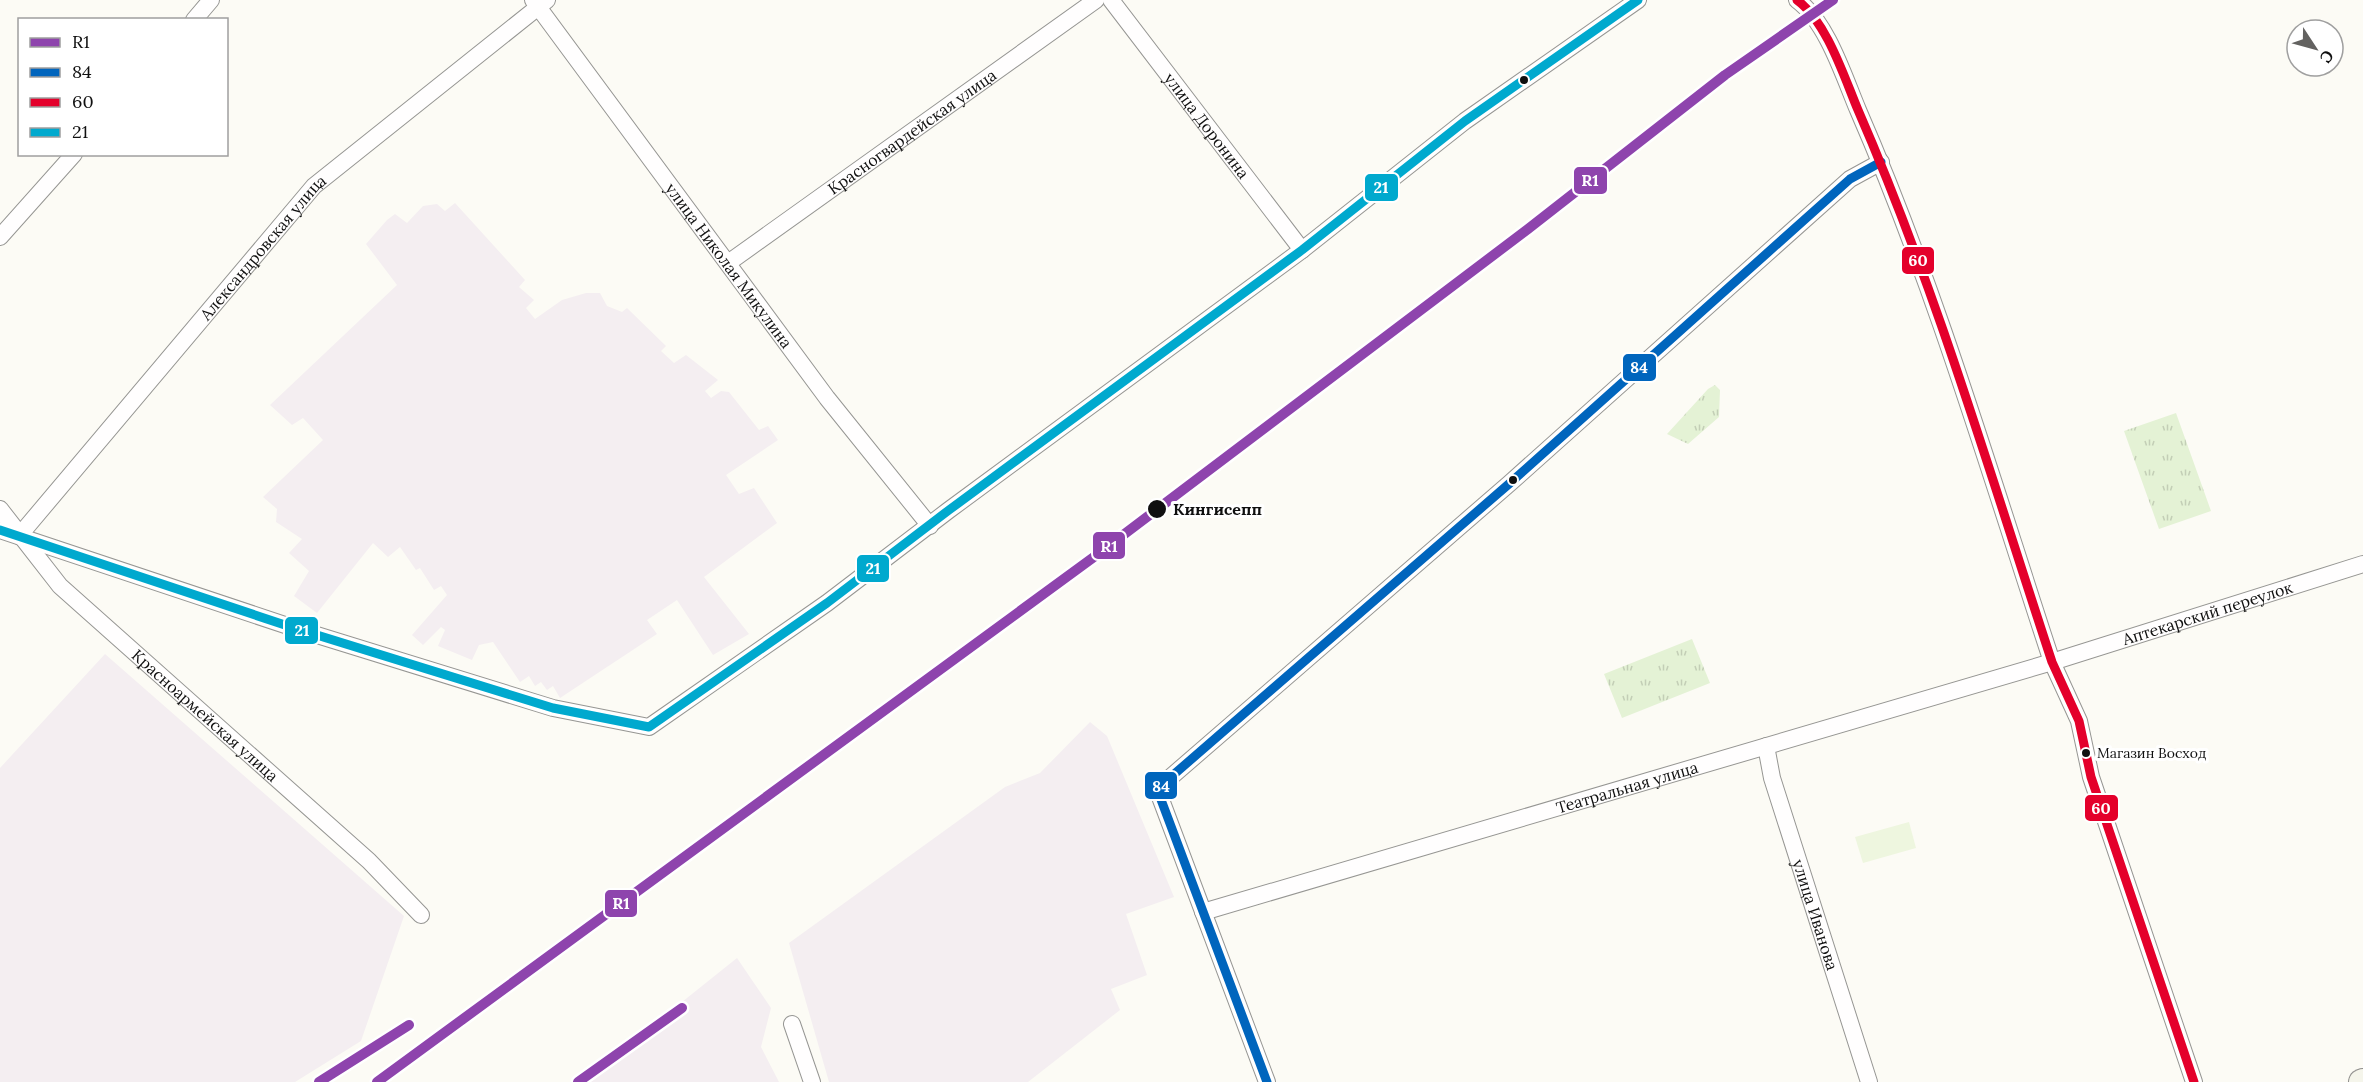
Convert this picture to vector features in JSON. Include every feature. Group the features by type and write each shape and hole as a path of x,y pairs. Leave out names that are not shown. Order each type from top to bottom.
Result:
{"street":[{"path":"196,18 211,0"},
{"name":"Красногвардейская улица","path":"728,263 1096,0"},
{"name":"улица Доронина","path":"1111,0 1302,250"},
{"path":"0,530 291,627 553,708 649,727 754,656 1302,250 1465,121 1638,0"},
{"path":"1797,0 1812,16 1831,47 1881,162 1925,282 2052,662 2079,721 2091,777 2194,1082"},
{"name":"улица Николая Микулина","path":"539,2 827,398 930,526"},
{"name":"Александровская улица","path":"19,536 314,186 539,2"},
{"path":"0,237 72,156"},
{"path":"1267,1082 1157,789 1510,483 1850,179 1881,162"},
{"name":"Красноармейская улица","path":"0,509 7,515 19,536 60,586 369,861 421,915"},
{"name":"Аптекарский переулок","path":"2052,662 2363,564"},
{"name":"Театральная улица","path":"1203,912 2052,662"},
{"name":"улица Иванова","path":"1766,746 1772,778 1869,1082"},
{"path":"792,1023 812,1082"}],"shaded area":[{"path":"455,203 525,280 519,287 534,300 526,308 535,319 562,300 586,293 600,293 607,306 622,312 627,308 666,346 661,351 674,363 686,355 718,380 705,391 711,398 721,391 729,392 759,430 768,426 778,440 726,475 739,494 754,488 777,523 704,577 749,634 713,655 677,600 647,620 657,634 560,698 553,686 547,690 541,682 535,686 529,676 520,682 493,642 479,645 472,660 438,646 445,630 441,627 423,645 412,635 447,595 441,586 434,590 420,568 416,570 400,547 388,557 373,543 317,613 294,596 309,571 289,553 302,539 276,522 277,509 263,497 323,440 303,418 292,425 270,405 397,285 366,244 387,220 395,214 407,223 423,206 437,204 445,211"},
{"path":"105,654 404,916 361,1041 295,1082 0,1082 0,768"},
{"path":"1090,722 1107,736 1174,897 1126,914 1147,975 1111,989 1120,1010 1028,1082 829,1082 789,943 1005,787 1040,773"},
{"path":"737,958 771,1008 761,1047 779,1082 582,1082"}],"green space":[{"path":"1715,385 1720,390 1719,417 1688,444 1667,434 1708,389"},
{"path":"2176,413 2211,511 2159,529 2124,431"},
{"path":"1692,639 1710,683 1622,718 1604,674"},
{"path":"1909,822 1916,848 1863,863 1855,837"}],"transit line":[{"name":"21","path":"0,530 291,627 553,708 649,727 827,603 949,510 1302,250 1465,121 1638,0"},
{"name":"60","path":"1797,0 1817,22 1834,51 1913,246 1938,315 2052,662 2079,721 2091,777 2194,1082"},
{"name":"R1","path":"377,1082 1098,554 1528,229 1725,75 1833,0"},
{"name":"84","path":"1267,1082 1157,789 1510,483 1850,179 1881,162"},
{"name":"R1","path":"578,1082 682,1008"},
{"name":"R1","path":"319,1082 409,1025"}],"place":[{"name":"Кингисепп","path":"1157,509"},
{"name":"Магазин Восход","path":"2086,753"}]}
